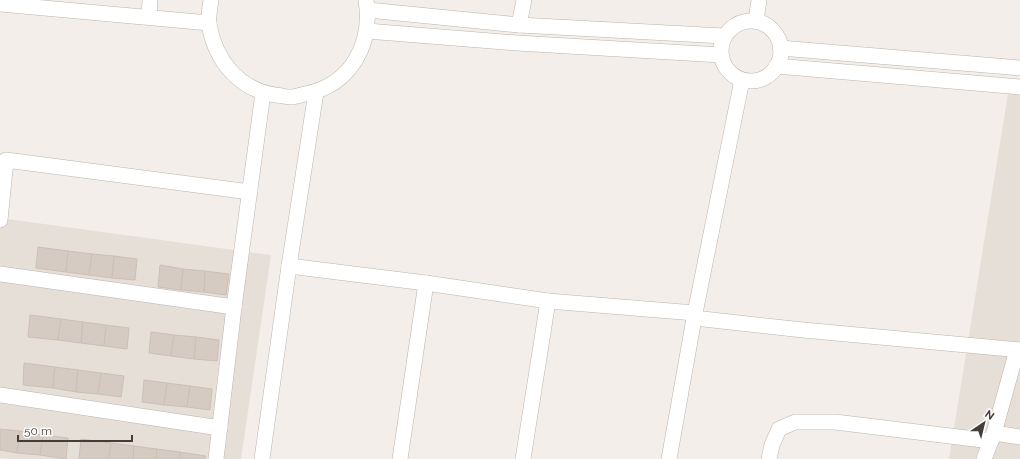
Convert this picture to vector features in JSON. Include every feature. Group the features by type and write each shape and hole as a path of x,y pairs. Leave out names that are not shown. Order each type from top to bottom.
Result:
{"street":[{"path":"149,17 150,0"},
{"path":"211,0 209,23 214,45 225,66 242,82 263,93 290,97 316,92 329,86 350,68 361,51 367,31 367,5 519,25 724,36"},
{"path":"519,25 524,0"},
{"path":"756,21 760,0"},
{"path":"0,4 209,23"},
{"path":"746,21 756,21 765,24 778,38 780,57 770,74 762,79 752,81 742,80 726,68 721,55 724,36 730,29 738,24 746,21"},
{"path":"367,31 517,43 721,55"},
{"path":"780,48 1020,68"},
{"path":"776,66 1020,87"},
{"path":"669,459 695,316 742,80"},
{"path":"262,459 289,266 316,92"},
{"path":"216,459 234,307 263,93"},
{"path":"0,220 3,160 250,192"},
{"path":"289,266 426,283 548,301 695,316 811,330 1018,350 993,437 984,459"},
{"path":"0,274 234,307"},
{"path":"400,459 426,283"},
{"path":"523,459 548,301"},
{"path":"0,395 220,428"},
{"path":"769,459 772,445 779,429 795,422 835,422 993,437 1020,437"}],"shaded area":[{"path":"1010,81 1020,83 1020,459 949,459"},
{"path":"0,218 271,255 241,459 0,458"}],"building":[{"path":"38,247 68,251 66,272 36,268"},
{"path":"68,251 92,254 89,275 66,272"},
{"path":"92,254 114,256 112,278 89,275"},
{"path":"114,256 137,259 135,280 112,278"},
{"path":"160,265 183,269 181,290 158,287"},
{"path":"183,269 205,271 204,292 181,290"},
{"path":"205,271 229,274 226,295 204,292"},
{"path":"30,315 61,319 58,340 28,337"},
{"path":"61,319 83,322 81,343 58,340"},
{"path":"83,322 106,325 104,346 81,343"},
{"path":"106,325 129,328 127,349 104,346"},
{"path":"151,332 174,335 171,356 149,353"},
{"path":"174,335 196,337 194,359 171,356"},
{"path":"196,337 219,340 217,361 194,359"},
{"path":"24,363 55,367 53,388 23,385"},
{"path":"55,367 78,370 76,392 53,388"},
{"path":"78,370 101,373 98,394 76,392"},
{"path":"101,373 124,376 121,397 98,394"},
{"path":"144,380 167,383 164,405 142,402"},
{"path":"167,383 190,386 187,407 164,405"},
{"path":"190,386 212,389 210,410 187,407"},
{"path":"0,429 20,431 17,453 0,450"},
{"path":"20,431 43,435 40,455 17,453"},
{"path":"43,435 68,438 66,459 40,455"},
{"path":"81,439 111,443 109,459 79,459"},
{"path":"111,443 134,446 133,459 109,459"},
{"path":"134,446 157,449 156,459 133,459"},
{"path":"157,449 180,452 179,459 156,459"},
{"path":"180,452 206,456 205,459 179,459"}]}
